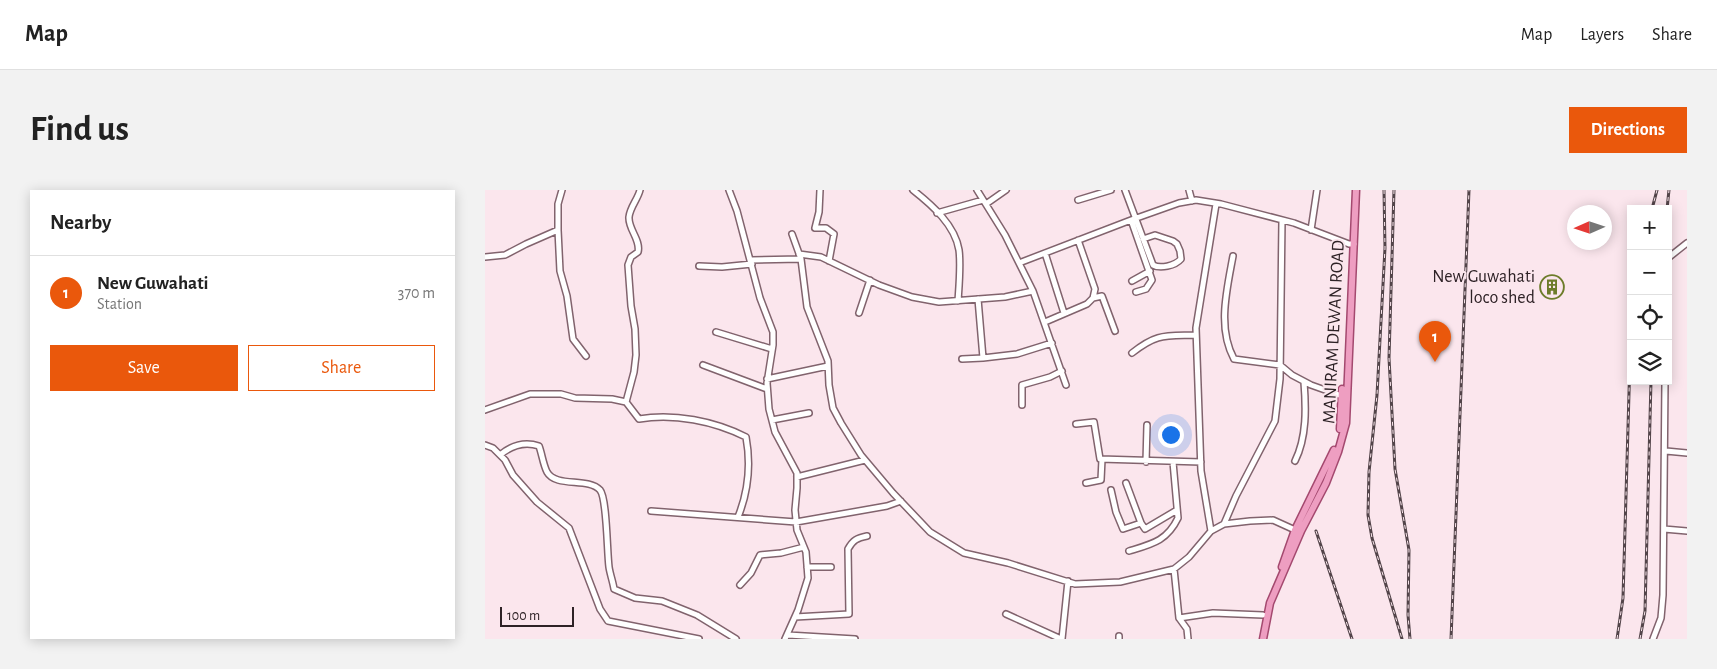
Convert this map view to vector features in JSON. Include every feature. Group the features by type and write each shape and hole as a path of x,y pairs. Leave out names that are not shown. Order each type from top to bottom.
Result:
{"main road":[{"name":"MANIRAM DEWAN ROAD","path":"1263,639 1270,604 1301,530 1326,484 1346,423 1352,190"},
{"name":"MANIRAM DEWAN ROAD","path":"1259,639 1266,604 1295,530 1333,452 1341,423 1356,190"}],"street":[{"path":"562,190 559,204 558,230 560,270 567,296 573,339 585,356"},
{"path":"625,402 634,372 636,355 628,265 631,257 638,252 639,246 631,228 629,217 640,190"},
{"path":"729,190 737,211 760,298 773,332 767,379 772,420 775,432 797,473 795,510 797,530 804,547 807,578 795,617 786,637 855,639"},
{"path":"820,190 819,212 815,228 826,228 834,234 829,261"},
{"path":"913,190 925,200 951,229 959,251 958,301"},
{"path":"977,190 1005,235 1033,291 1053,343 1066,385"},
{"path":"937,213 984,202 1006,190"},
{"path":"1078,200 1111,190"},
{"path":"1125,190 1152,280 1146,289 1136,292"},
{"path":"1189,190 1191,201"},
{"path":"1311,230 1317,190"},
{"path":"1019,263 1133,219 1179,203 1191,201 1221,204 1282,220 1352,244"},
{"path":"1211,531 1201,462 1196,328 1215,204"},
{"path":"1133,219 1155,267 1177,263 1181,259 1177,244 1173,241 1155,235 1143,239"},
{"path":"1225,524 1235,496 1275,421 1280,380 1282,220"},
{"path":"485,257 505,255 558,230"},
{"path":"792,234 800,256 807,306 828,361 829,386 833,408 841,423 865,460 901,501 931,532 964,553 1008,562 1075,584 1121,582 1174,569 1189,557 1211,531 1225,524 1250,520 1273,520 1295,530"},
{"path":"1078,240 1095,289 1093,298"},
{"path":"1672,255 1687,243"},
{"path":"1045,253 1064,313"},
{"path":"699,266 722,267 800,256 821,257 912,297 939,302 1005,297 1033,291"},
{"path":"1233,256 1227,292 1224,329 1228,349 1234,359 1280,365 1292,375 1305,382 1342,396"},
{"path":"1131,281 1150,271"},
{"path":"859,313 870,280"},
{"path":"1045,322 1087,304 1093,298 1102,296 1115,332"},
{"path":"978,299 983,358"},
{"path":"716,332 772,349"},
{"path":"1132,353 1150,340 1160,336 1196,335"},
{"path":"962,358 983,358 1017,354 1053,343"},
{"path":"703,365 767,389"},
{"path":"767,379 828,366"},
{"path":"1022,405 1022,385 1050,377 1062,371"},
{"path":"1295,461 1303,432 1305,382"},
{"path":"1653,639 1661,618 1663,595 1666,451 1665,385"},
{"path":"485,410 529,394 561,394 575,398 625,402 639,419 653,416 702,421 728,428 746,437 748,449 748,477 745,499 738,517"},
{"path":"772,420 809,413"},
{"path":"1076,424 1094,422 1100,459 1102,459 1101,480 1086,483"},
{"path":"1146,462 1147,425"},
{"path":"500,455 517,444 529,442 539,446 547,473 555,479 592,485 601,491 606,508 609,569 614,589 635,598 662,601 697,615 736,639"},
{"path":"485,445 493,448 526,490 569,528 599,609 608,621 699,639"},
{"path":"1666,451 1687,453"},
{"path":"1102,459 1146,462 1201,462"},
{"path":"797,477 865,460"},
{"path":"1129,551 1153,544 1164,538 1174,526 1177,510 1173,462"},
{"path":"1126,483 1143,527 1148,528 1177,510"},
{"path":"1111,490 1115,512 1123,529 1141,523"},
{"path":"651,511 797,522 887,506 901,501"},
{"path":"1664,529 1687,531"},
{"path":"795,617 849,614 848,549 852,541 857,537 867,536"},
{"path":"740,585 751,573 760,555 781,553 804,547"},
{"path":"807,567 831,567"},
{"path":"1174,569 1179,618 1187,629 1188,639"},
{"path":"1006,614 1061,639 1067,582"},
{"path":"1179,618 1213,613 1263,615"}],"railway":[{"path":"1384,190 1385,248 1377,395 1369,472 1368,515 1372,538 1402,639"},
{"path":"1394,190 1389,358 1395,469 1409,550 1408,615 1410,639"},
{"path":"1451,639 1469,190"},
{"path":"1653,205 1657,190"},
{"path":"1667,205 1669,190"},
{"path":"1617,639 1623,598 1631,340"},
{"path":"1640,639 1645,611 1651,385"},
{"path":"1316,531 1352,639"}],"place":[{"name":"New Guwahati loco shed","path":"1552,287"},
{"name":"New Guwahati","path":"1435,362"}]}
